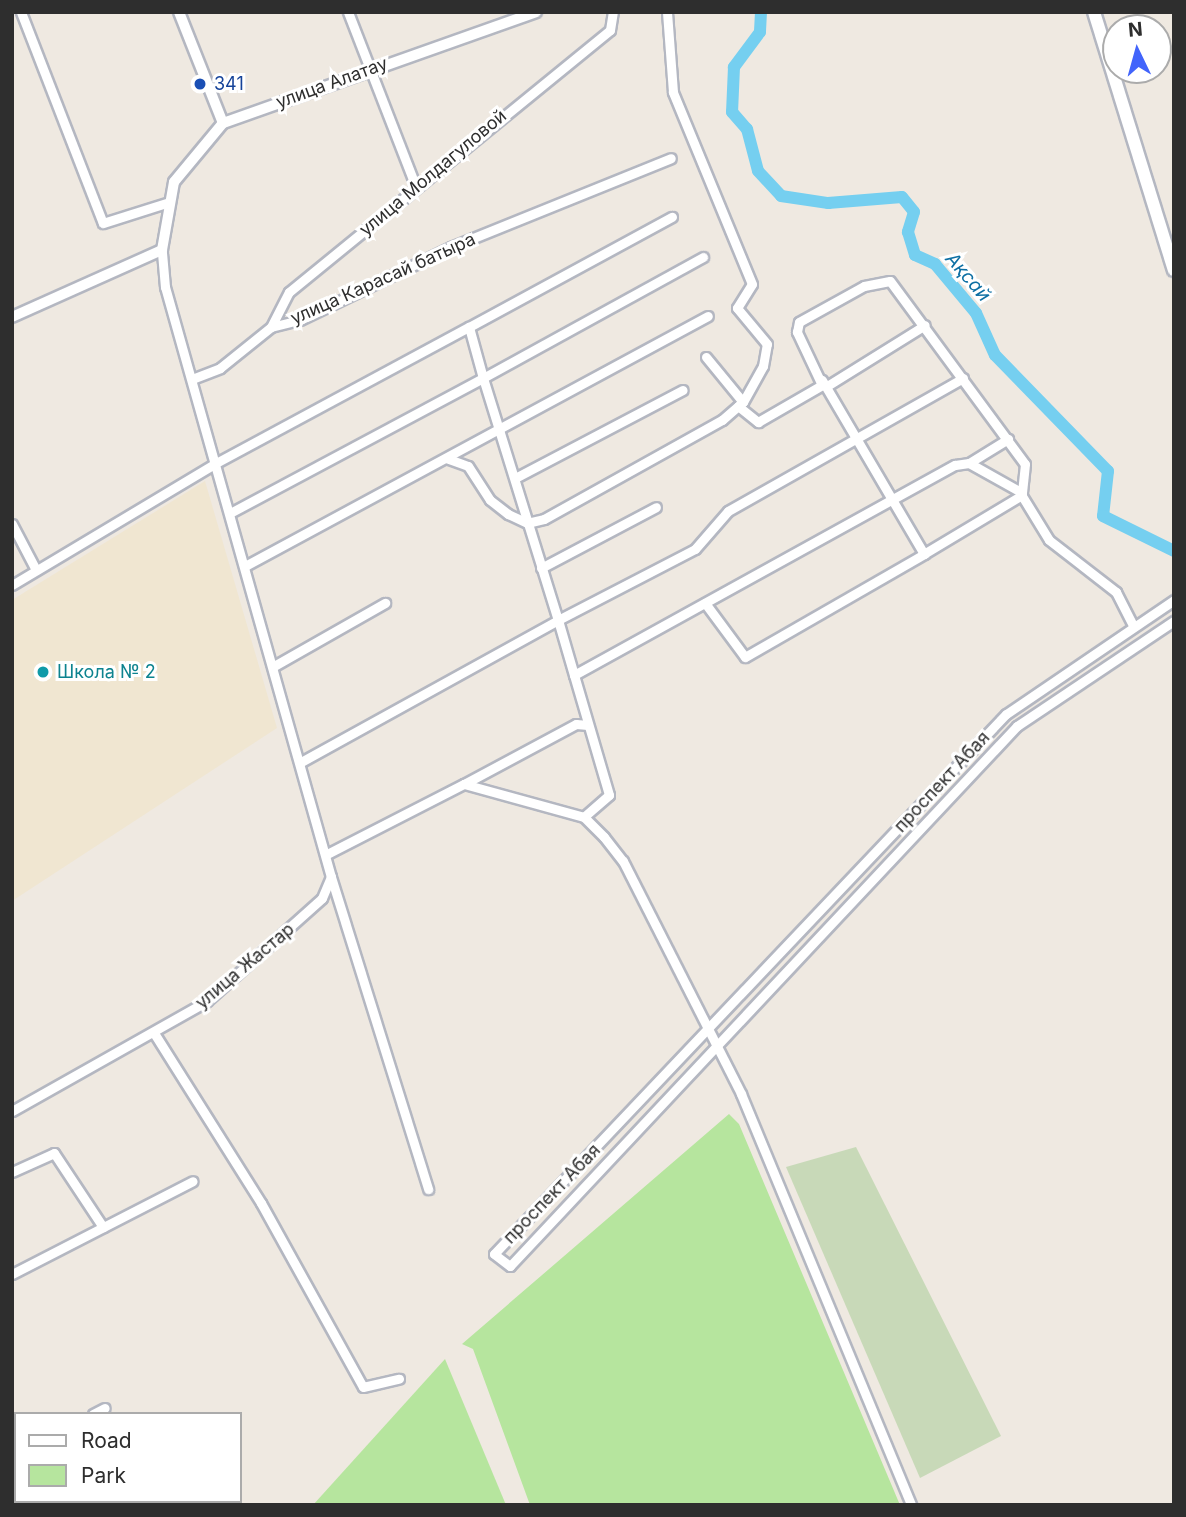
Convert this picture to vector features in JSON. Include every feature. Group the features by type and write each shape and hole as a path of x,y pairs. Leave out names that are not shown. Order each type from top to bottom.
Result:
{"main road":[{"path":"1094,12 1174,270"}],"street":[{"path":"21,12 103,223 166,203"},
{"path":"179,12 223,122 174,182 166,203 162,250 192,379 327,854 331,877 428,1189"},
{"path":"348,12 416,187"},
{"name":"улица Алатау","path":"223,122 370,68 536,12"},
{"name":"улица Молдагуловой","path":"271,327 289,292 610,30 613,12"},
{"path":"527,523 740,404 763,366 767,344 738,312 752,284 722,205 673,92 667,12"},
{"name":"улица Карасай батыра","path":"192,379 220,368 271,327 300,320 451,247 671,158"},
{"path":"12,585 216,463 673,217"},
{"path":"12,317 162,250"},
{"path":"230,513 703,257"},
{"path":"924,554 797,332 799,322 825,304 890,281 1025,464 1022,495"},
{"path":"245,566 708,316"},
{"path":"706,356 740,404 758,422 925,326"},
{"path":"469,327 498,429 517,477 527,523 610,795 584,817"},
{"path":"301,762 558,620 695,549 728,511 963,378"},
{"path":"517,477 683,390"},
{"path":"574,675 892,499 969,463 1008,439"},
{"path":"446,458 468,466 489,500 527,523"},
{"path":"969,463 1022,495 1049,540 1116,592 1133,625"},
{"path":"705,603 745,657 1022,495"},
{"path":"541,568 656,507"},
{"path":"12,524 36,570"},
{"name":"проспект Абая","path":"1174,600 1133,625 1006,714 494,1254 510,1265 1017,726 1174,621"},
{"path":"274,666 385,603"},
{"path":"327,854 576,724 589,725"},
{"path":"464,784 584,817 623,861 718,1046 911,1505"},
{"name":"улица Жастар","path":"12,1111 154,1033 206,1001 322,898 331,877"},
{"path":"154,1033 261,1203 363,1387 399,1379"},
{"path":"12,1172 54,1153 103,1227"},
{"path":"12,1274 193,1181"},
{"path":"97,1412 105,1408"}],"shaded area":[{"path":"205,481 277,728 12,901 12,600"}],"green space":[{"path":"729,1114 739,1124 900,1505 530,1505 473,1349 462,1344"},
{"path":"856,1147 1001,1436 920,1478 786,1167"},
{"path":"445,1359 506,1505 313,1505"}],"waterway":[{"name":"Ақсай","path":"761,12 760,32 734,67 732,112 747,129 758,171 781,196 828,203 902,197 914,212 908,232 915,255 935,264 976,313 995,355 1108,471 1103,516 1174,551"}],"place":[{"name":"341","path":"200,84"},
{"name":"Школа № 2","path":"43,672"}]}
